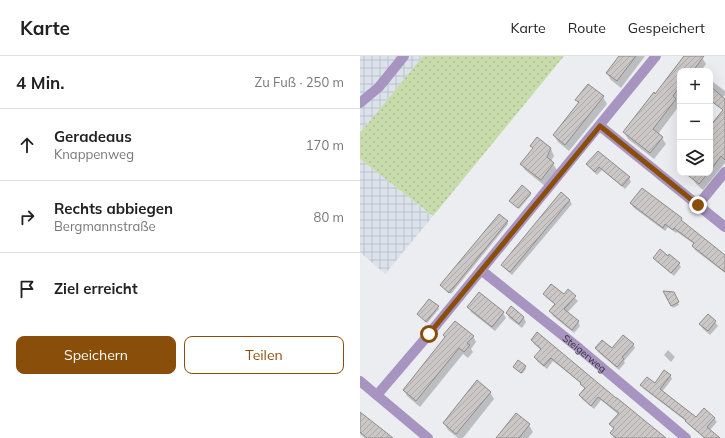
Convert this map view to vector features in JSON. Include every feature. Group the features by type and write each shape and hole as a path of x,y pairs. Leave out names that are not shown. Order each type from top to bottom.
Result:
{"street":[{"path":"360,103 379,87 404,56"},
{"path":"377,395 600,126 656,56"},
{"path":"600,126 725,227"},
{"path":"698,205 725,172"},
{"name":"Steigerweg","path":"481,270 580,349 686,438"},
{"path":"360,381 428,438"}],"shaded area":[{"path":"360,56 423,56 360,133"},
{"path":"360,159 433,216 385,274 360,252"}],"green space":[{"path":"423,56 564,56 433,216 360,159 360,133"}],"building":[{"path":"619,56 636,56 617,81 606,73"},
{"path":"684,56 704,56 695,68 677,68 677,90 673,96 676,99 653,129 663,137 650,153 623,132 654,92 655,94"},
{"path":"588,84 604,96 565,145 553,135 579,102 575,100"},
{"path":"713,89 725,99 725,160 721,156 713,167 713,122 723,110 713,102"},
{"path":"537,137 551,148 547,157 554,163 541,180 520,164 533,148 530,146"},
{"path":"598,151 630,177 622,186 599,167 595,172 586,164"},
{"path":"689,176 706,176 699,184"},
{"path":"522,185 531,193 518,208 509,201"},
{"path":"642,188 682,218 681,220 725,255 725,272 692,246 694,243 674,228 673,230 665,224 663,228 630,203"},
{"path":"561,192 570,200 510,272 501,265"},
{"path":"499,214 508,221 449,293 440,285"},
{"path":"660,249 680,263 671,273 653,258"},
{"path":"551,284 564,294 568,289 576,296 564,309 579,321 572,330 549,311 555,304 543,294"},
{"path":"663,291 674,292 679,302 671,306"},
{"path":"479,292 504,312 492,327 467,307"},
{"path":"429,299 439,306 426,322 417,314"},
{"path":"511,306 524,317 519,324 506,313"},
{"path":"708,314 716,321 708,331 699,324"},
{"path":"455,321 474,336 467,343 470,345 464,352 459,348 416,401 403,390 445,337 443,335"},
{"path":"537,332 666,438 616,438 610,433 614,428 609,424 619,413 598,397 591,406 579,395 585,388 580,384 581,383 551,358 544,366 534,357 541,349 531,340"},
{"path":"623,335 634,344 622,357 624,359 617,367 595,348 602,340 612,348"},
{"path":"518,360 526,366 521,373 513,367"},
{"path":"664,370 671,375 660,389 696,417 704,408 715,418 707,427 720,438 705,438 685,421 686,420 640,385 647,377 655,383"},
{"path":"477,380 491,392 456,434 443,423"},
{"path":"360,412 393,438 367,438 360,432"},
{"path":"516,413 530,424 519,438 496,438"}],"route":[{"path":"429,334 600,126 698,205"}]}
